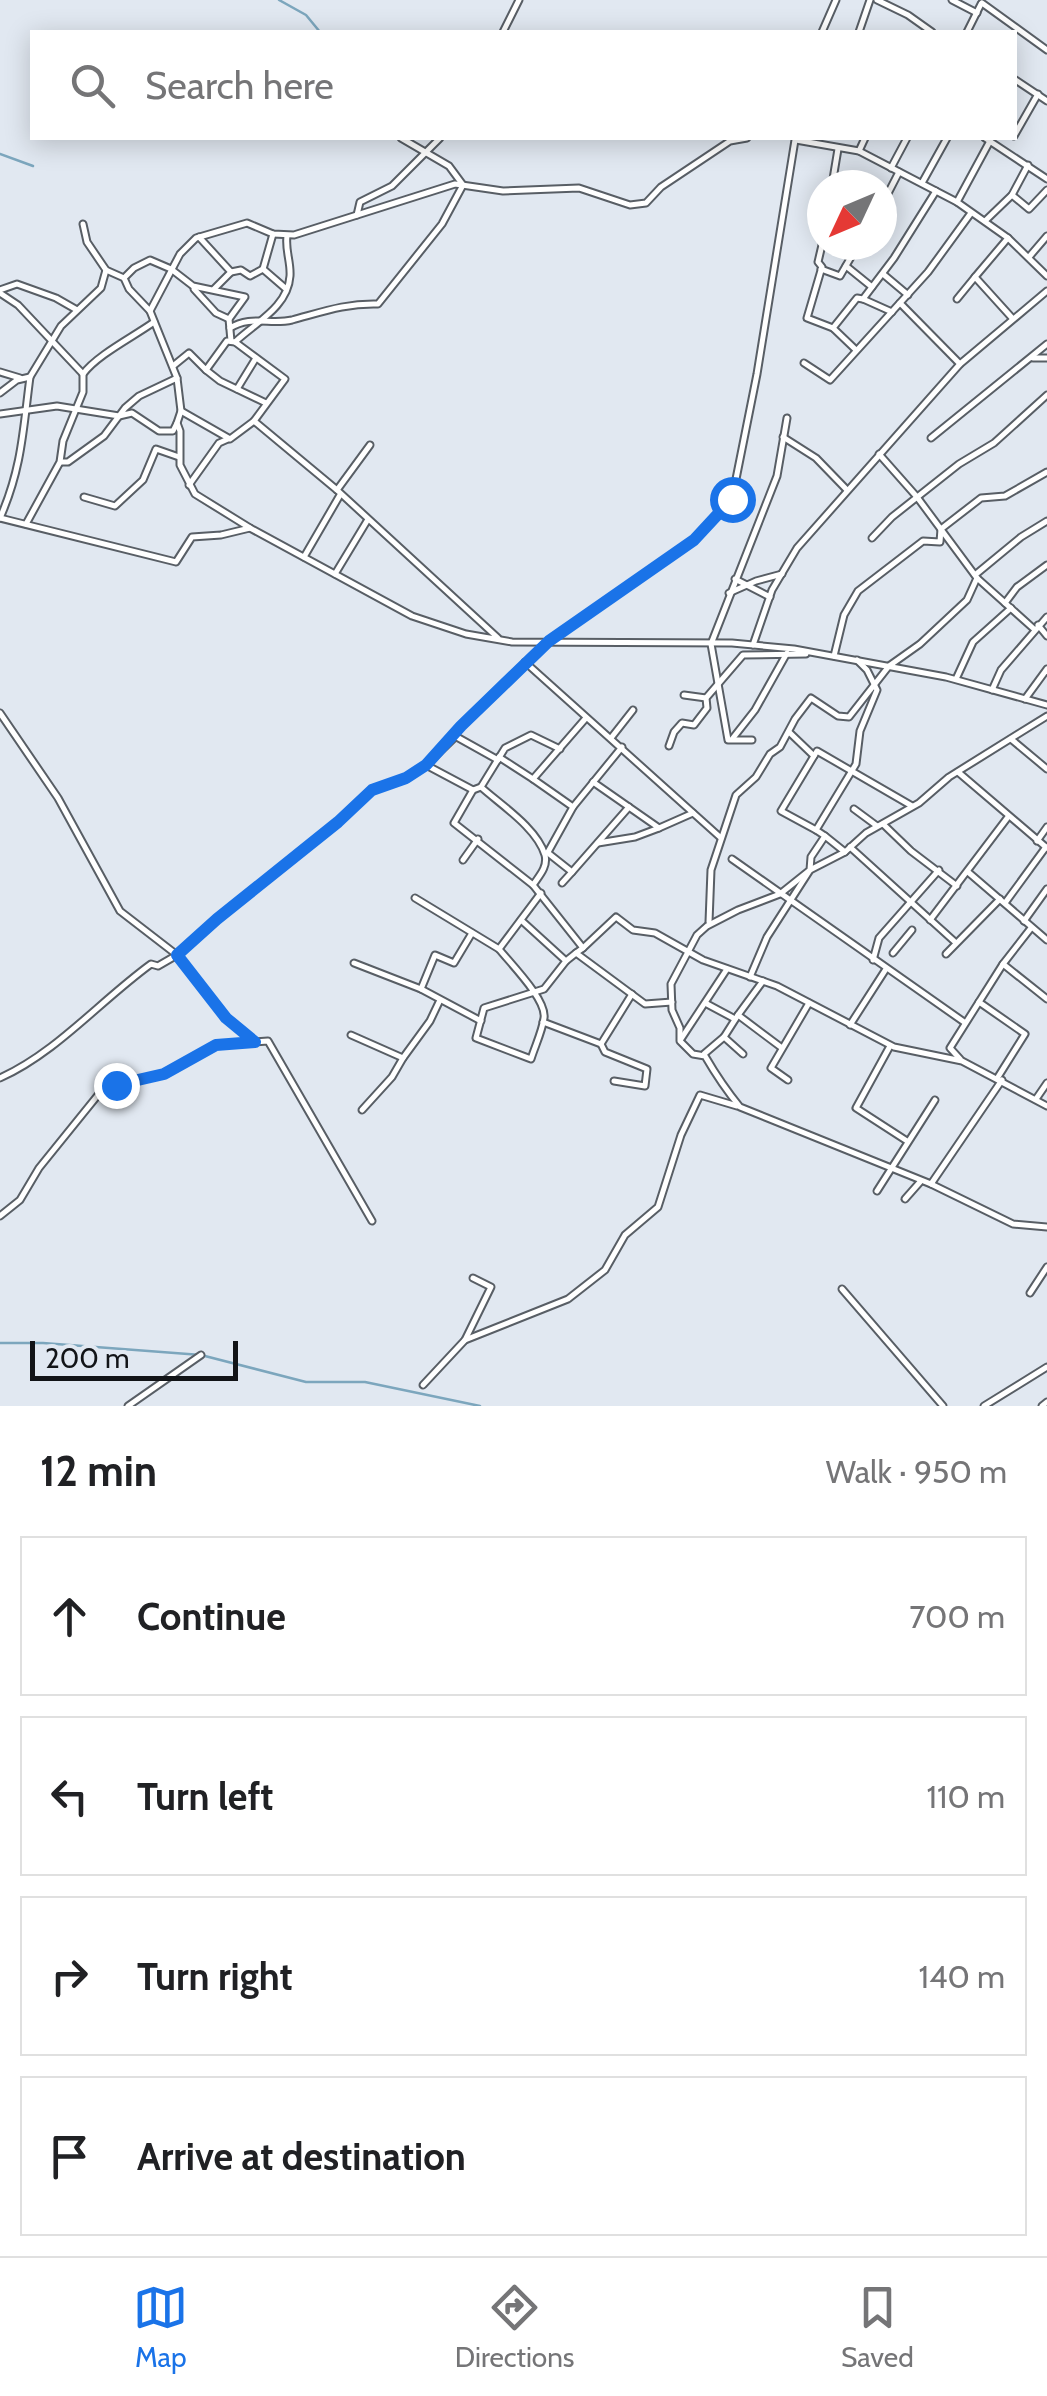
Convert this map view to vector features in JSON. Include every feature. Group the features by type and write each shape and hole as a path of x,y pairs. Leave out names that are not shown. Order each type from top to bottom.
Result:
{"street":[{"path":"504,30 519,0"},
{"path":"823,30 836,0"},
{"path":"860,30 874,0 929,30"},
{"path":"952,0 977,13"},
{"path":"968,30 982,1 1047,50"},
{"path":"913,30 918,22"},
{"path":"1017,82 1044,96 1017,133"},
{"path":"405,140 449,166 464,186"},
{"path":"357,216 360,202 392,186 438,140"},
{"path":"150,311 185,247 200,237 248,224 287,236 455,184 503,191 579,188 630,204 646,202 661,187 738,140"},
{"path":"0,1078 12,1075 49,1048 151,964 158,966 177,955 372,790 406,778 426,765 549,641 694,540 732,499 757,374 794,140"},
{"path":"859,150 864,140"},
{"path":"891,168 906,140"},
{"path":"922,183 946,140"},
{"path":"957,202 988,140"},
{"path":"990,140 1047,180"},
{"path":"1006,150 1012,140"},
{"path":"825,141 838,149 859,150 957,202 1008,238 1047,276"},
{"path":"834,170 838,149"},
{"path":"984,221 1012,195 1028,165"},
{"path":"897,176 899,172"},
{"path":"230,328 239,322 290,321 349,304 378,304 442,224 464,186"},
{"path":"1012,195 1029,209 1047,190"},
{"path":"863,299 936,191"},
{"path":"804,364 830,380 908,295 971,213"},
{"path":"0,414 57,406 139,415 162,432 173,431 177,423 181,410 177,378 150,311 124,278 106,270 88,242 83,224"},
{"path":"214,290 231,272 241,270 250,276 263,269 273,234"},
{"path":"233,342 273,312 290,276 285,252 287,236"},
{"path":"1029,257 1047,236"},
{"path":"200,237 231,272"},
{"path":"957,300 1008,238"},
{"path":"818,260 821,269 808,318 833,328 857,351"},
{"path":"821,269 840,276 849,260"},
{"path":"124,278 144,261 172,269 216,313 229,319"},
{"path":"846,266 872,287"},
{"path":"263,269 285,288"},
{"path":"0,393 26,378 49,342 101,288 106,270"},
{"path":"882,274 908,295"},
{"path":"975,277 1013,320"},
{"path":"26,524 60,462 62,441 83,392 82,374 18,305 0,292 17,284 77,310"},
{"path":"193,286 245,297 229,319 233,342"},
{"path":"752,645 770,597 798,548 960,364 1047,292"},
{"path":"833,328 857,298 892,312"},
{"path":"900,303 960,364"},
{"path":"82,374 95,360 154,322"},
{"path":"188,485 219,443 254,421 285,380 227,341 206,370"},
{"path":"931,438 1047,344"},
{"path":"174,366 188,354 206,370 266,404"},
{"path":"236,389 256,358"},
{"path":"1030,358 1047,358"},
{"path":"0,372 26,378"},
{"path":"26,378 26,410 16,484 0,518 176,562 192,537 250,528"},
{"path":"60,462 68,462 104,436 139,396 177,378"},
{"path":"872,538 917,496 994,443 1047,395"},
{"path":"181,410 230,439"},
{"path":"752,740 728,740 710,644 777,476 788,418"},
{"path":"254,421 500,640"},
{"path":"177,423 182,473 195,494 412,616 466,634 500,640 752,645 858,660 1047,704"},
{"path":"783,437 816,458 847,490"},
{"path":"304,557 338,492 370,444"},
{"path":"84,497 115,506 142,480 156,448 179,457"},
{"path":"879,454 917,496 976,577 1047,636"},
{"path":"940,529 981,498 1005,496 1047,472"},
{"path":"335,574 368,520"},
{"path":"740,1107 702,1055 693,1054 680,1042 671,984 712,917 708,904 711,870 736,795 756,777 811,698 838,716 849,717 888,666 920,644 967,600 976,577 1021,537 1047,521"},
{"path":"834,656 844,615 858,591 923,542 940,542 940,529"},
{"path":"956,680 973,642 1008,605 1018,587 1047,564"},
{"path":"729,593 782,574"},
{"path":"735,579 770,597"},
{"path":"992,690 1001,670 1047,617"},
{"path":"732,740 755,710 788,653"},
{"path":"669,746 682,723 694,725 707,708 706,698 743,655 824,654"},
{"path":"816,830 856,764 860,731 877,690 858,660"},
{"path":"526,662 722,840"},
{"path":"1025,699 1047,669"},
{"path":"684,695 706,698"},
{"path":"611,738 634,710"},
{"path":"0,713 58,798 120,911 177,955 226,1018 255,1042"},
{"path":"708,925 780,894 810,870 848,849 1047,716"},
{"path":"533,780 587,717"},
{"path":"789,732 814,756"},
{"path":"426,765 472,790 482,788 504,748 531,735 560,749"},
{"path":"455,736 573,806"},
{"path":"1010,738 1047,768"},
{"path":"532,885 545,868 546,855 573,806 622,747"},
{"path":"912,806 817,751 781,811 848,849 956,942"},
{"path":"946,954 1002,901 1047,848 958,772"},
{"path":"593,782 659,828"},
{"path":"482,788 530,833 546,855 572,872"},
{"path":"472,790 454,823 541,893 583,948"},
{"path":"562,883 629,807"},
{"path":"854,809 957,886"},
{"path":"598,843 635,837 693,813"},
{"path":"930,920 1008,817"},
{"path":"1037,841 1047,827"},
{"path":"750,977 767,937 810,870 811,857 825,836"},
{"path":"463,860 478,840"},
{"path":"732,859 964,1022"},
{"path":"873,960 879,938 938,870"},
{"path":"968,872 1047,940"},
{"path":"1024,921 1047,889"},
{"path":"499,949 541,893"},
{"path":"415,898 499,949 534,992 544,1005 543,1022 531,1059 476,1038 484,1008 534,992 544,990 566,962 616,917 626,927 656,933 690,952 763,980 890,1045 914,1054 962,1062 1047,1106"},
{"path":"520,920 566,962"},
{"path":"962,1062 950,1048 1003,964 1031,928"},
{"path":"893,954 912,930"},
{"path":"421,990 435,956 454,963 472,933"},
{"path":"576,953 645,1004 672,1002"},
{"path":"354,964 421,990 480,1021"},
{"path":"1003,964 1047,999"},
{"path":"680,1042 728,968"},
{"path":"850,1025 886,969"},
{"path":"702,1055 724,1036 763,980"},
{"path":"601,1044 632,994"},
{"path":"362,1110 392,1076 430,1022 440,1000"},
{"path":"931,1184 1025,1034 979,1002"},
{"path":"706,1003 736,1017 782,1048"},
{"path":"788,1080 770,1068 809,1003"},
{"path":"543,1022 601,1044 604,1052 647,1069 645,1086 614,1081"},
{"path":"352,1035 403,1058"},
{"path":"724,1036 743,1054"},
{"path":"0,1216 20,1200 39,1168 98,1096 116,1085 164,1074 216,1045 268,1041 372,1220"},
{"path":"890,1045 856,1108 908,1141"},
{"path":"1036,1099 1047,1083"},
{"path":"465,1340 568,1299 605,1270 626,1235 658,1208 680,1135 700,1095 740,1107 931,1184 1013,1224 1047,1227"},
{"path":"877,1191 935,1100"},
{"path":"905,1199 920,1182"},
{"path":"1030,1293 1047,1267"},
{"path":"423,1385 465,1340 490,1287 473,1278"},
{"path":"1038,1280 1047,1284"},
{"path":"842,1288 944,1406"},
{"path":"128,1406 201,1356"},
{"path":"984,1406 1046,1371"}],"waterway":[{"path":"279,0 306,15 318,30"},
{"path":"0,154 33,166"},
{"path":"0,1343 201,1355 306,1382 365,1382 480,1406"}],"route":[{"path":"116,1085 164,1074 216,1045 255,1042 226,1018 177,955 372,790 406,778 426,765 549,641 694,540 732,499"}]}
